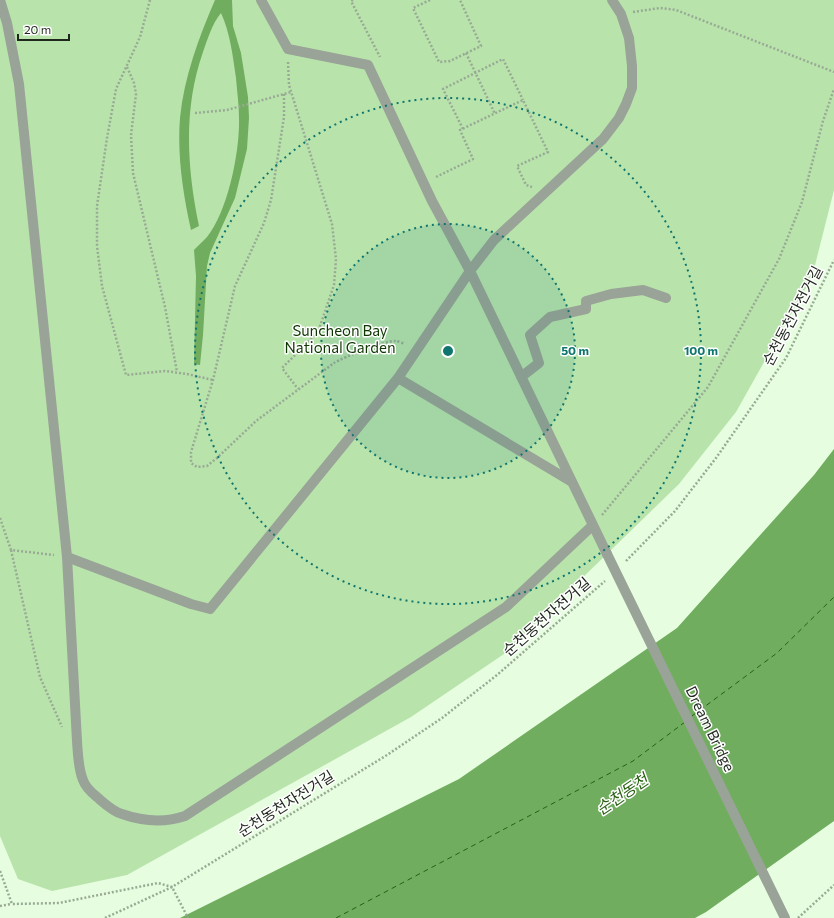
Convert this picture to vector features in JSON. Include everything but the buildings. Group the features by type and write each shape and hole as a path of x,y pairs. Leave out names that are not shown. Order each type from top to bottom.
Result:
{"street":[{"path":"0,0 7,23 19,84 67,557 77,741 83,782 93,794 107,806 121,814 152,821 173,820 185,816 506,607 593,525"},
{"path":"261,0 288,49 368,65"},
{"path":"67,557 191,604 210,609 398,378 416,349 470,271 494,240 603,138 619,118 632,88 632,66 629,38 621,14 612,0"},
{"name":"Dream Bridge","path":"368,65 424,183 470,271 786,918"},
{"path":"521,377 539,363 530,335 550,317 586,309 586,301 611,294 643,290 666,298"},
{"path":"398,378 572,482"}],"path":[{"path":"150,0 140,37 116,89 107,138 97,206 97,246 102,286 126,375 165,371 177,372 213,380"},
{"path":"353,0 351,1 381,60 368,65"},
{"path":"430,0 413,8 439,62 450,61 481,46 460,0"},
{"path":"621,14 660,8 676,10 834,72"},
{"path":"288,49 288,85 332,224 336,259 334,285 318,332 282,368 298,389"},
{"path":"466,53 495,114"},
{"path":"463,129 443,89 503,59 548,152 517,166 526,185 546,190"},
{"path":"126,66 134,82 136,94 131,135 133,173 164,307 177,372"},
{"path":"593,525 708,387 779,259 802,202 823,121 834,89"},
{"path":"195,113 227,110 291,92"},
{"path":"284,94 284,117 271,200 264,222 235,286 213,380 191,452 191,463 197,467 207,466 256,421 345,356 395,341 416,349"},
{"path":"424,183 473,159 460,130 523,100"},
{"name":"순천동천자전거길","path":"621,565 675,511 721,452 786,358 834,260"},
{"path":"0,518 11,550 40,677 64,733"},
{"path":"11,550 67,557"},
{"name":"순천동천자전거길","path":"105,918 172,887 387,755 442,718 497,675 611,576"},
{"path":"0,871 12,904"},
{"path":"0,906 12,904 59,903 158,883 172,887 188,918"},
{"path":"798,918 834,885"}],"green space":[{"name":"Suncheon Bay National Garden","path":"0,0 834,0 834,190 812,277 736,412 679,484 504,654 411,717 127,875 52,891 18,879 0,836"}],"water":[{"path":"215,0 232,0 233,26 241,53 248,97 249,118 247,149 235,198 210,253 207,266 200,365 194,364 196,276 194,250 207,237 214,226 227,197 235,163 239,132 234,62 229,36 221,13 213,26 203,52 192,95 189,139 190,160 199,226 191,230 181,174 179,132 182,103 189,72 203,28"},
{"name":"순천동천","path":"834,449 834,821 706,912 695,918 180,918 459,779 677,628 814,475"}],"ferry route":[{"path":"692,716 777,653 834,597"},
{"path":"336,918 633,761 685,722"}]}
